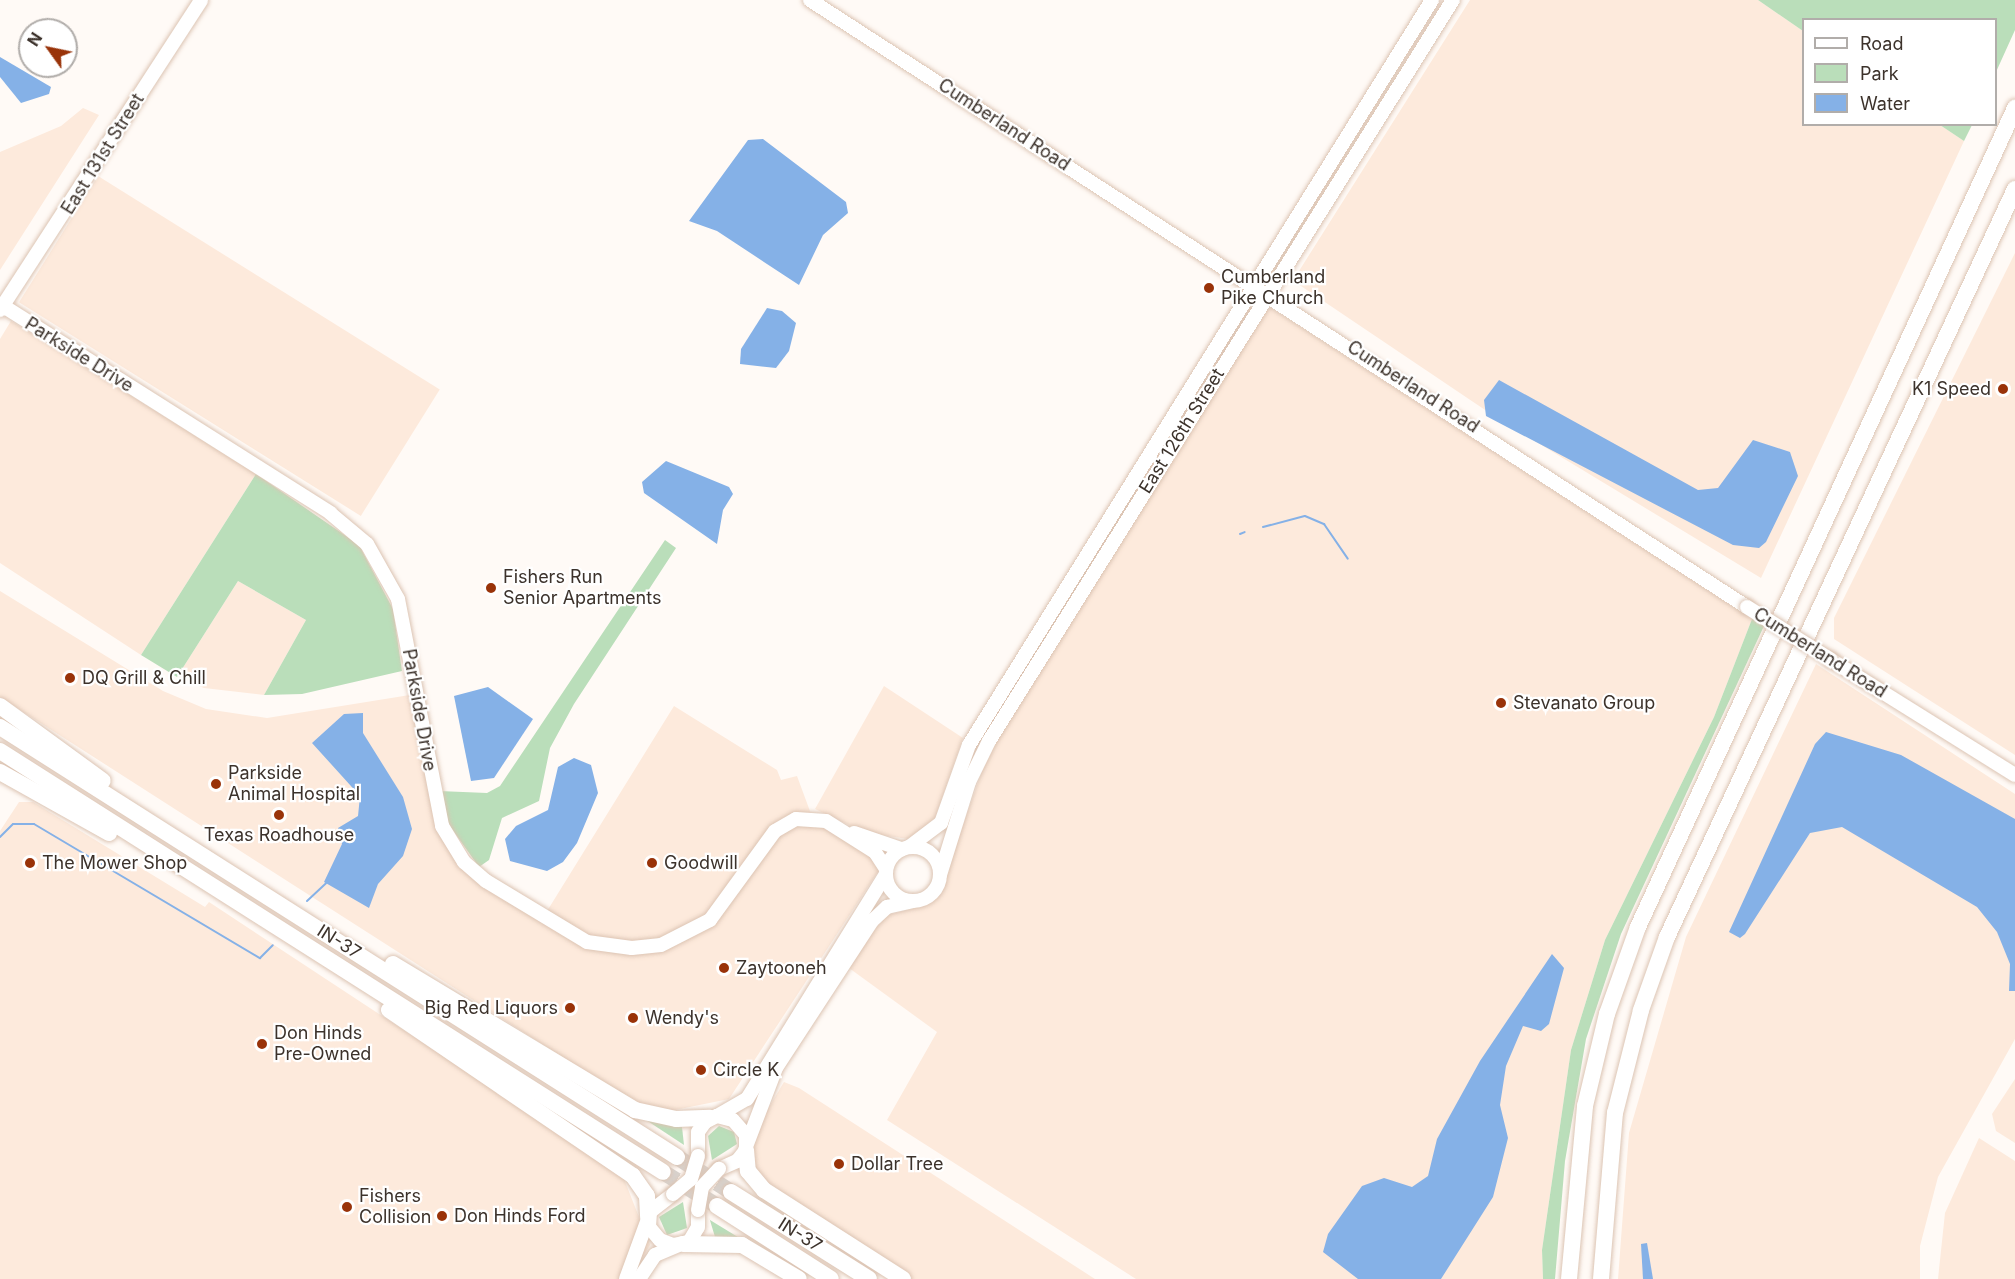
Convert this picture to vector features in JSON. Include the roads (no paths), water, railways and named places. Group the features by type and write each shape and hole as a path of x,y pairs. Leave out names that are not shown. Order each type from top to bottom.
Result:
{"highway":[{"path":"1569,1279 1585,1106 1634,938 2015,108"},
{"path":"1600,1279 1615,1113 1641,1010 1667,937 2015,189"},
{"path":"0,706 164,831"},
{"name":"IN-37","path":"0,727 677,1157"},
{"name":"IN-37","path":"0,751 663,1172"},
{"path":"0,772 211,885"},
{"path":"284,908 508,1029 635,1110 667,1118 714,1117"},
{"path":"301,942 458,1062 633,1176 647,1196 648,1218"},
{"path":"746,1147 751,1177 764,1190 903,1279"},
{"name":"IN-37","path":"731,1192 869,1279"},
{"name":"IN-37","path":"717,1206 831,1279"},
{"path":"680,1245 742,1245 799,1279"}],"main road":[{"name":"East 131st Street","path":"1,310 201,0"},
{"name":"Cumberland Road","path":"810,0 1268,293 1747,608 2015,775"},
{"name":"East 126th Street","path":"905,848 941,823 969,745 1432,0"},
{"name":"East 126th Street","path":"940,875 982,754 1453,0"},
{"name":"Parkside Drive","path":"1,310 330,513 367,544 398,599 442,826 464,862 501,890 586,942 632,948 661,945 688,935 725,906 784,824 806,817 905,848"},
{"name":"Parkside Drive","path":"832,825 875,852 886,871"},
{"path":"626,1279 654,1205 673,1194 691,1179 698,1156 698,1132 714,1117 747,1099 886,871 905,848 931,854 940,875 931,893 912,901 887,907 872,921 776,1068 746,1147 737,1161 719,1169 702,1187 695,1233 680,1245 653,1257 639,1279"},
{"path":"886,871 891,891 912,901"},
{"path":"714,1117 739,1124 746,1147"},
{"path":"648,1218 657,1238 680,1245"}],"water":[{"path":"0,57 18,68 18,78 36,78 51,87 49,94 21,103 0,77"},
{"path":"763,139 846,202 848,213 823,235 799,285 717,231 689,221 748,140"},
{"path":"767,308 782,311 796,323 789,351 776,368 740,364 741,349"},
{"path":"1499,380 1698,490 1718,488 1753,440 1790,452 1798,476 1766,542 1759,548 1733,545 1486,416 1484,400"},
{"path":"666,461 729,487 733,494 723,510 717,544 644,493 642,482"},
{"path":"488,687 533,719 494,778 471,781 454,696"},
{"path":"363,713 363,733 403,797 412,829 403,856 378,884 369,908 324,882 342,844 338,828 358,816 360,796 312,743 344,714"},
{"path":"1826,732 1901,755 2015,819 2015,991 2009,991 2010,964 1997,932 1977,907 1842,827 1810,833 1745,934 1740,938 1729,932 1815,744"},
{"path":"574,758 591,765 598,793 577,843 563,862 547,871 510,861 505,839 516,826 548,810 558,767"},
{"path":"1552,954 1564,968 1549,1024 1541,1031 1523,1026 1506,1066 1500,1105 1508,1138 1493,1197 1441,1279 1358,1279 1323,1252 1328,1234 1362,1186 1384,1178 1412,1187 1428,1176 1437,1139 1480,1061"},
{"path":"1647,1243 1653,1279 1643,1279 1641,1244"}],"waterway":[{"path":"1263,527 1305,516 1324,524 1348,559"},
{"path":"1240,534 1245,532"},
{"path":"0,837 13,824 34,824 260,958 273,945"},
{"path":"307,901 326,883"}],"tunnel":[{"path":"677,1157 731,1192"},
{"path":"663,1172 717,1206"}],"place":[{"name":"Cumberland Pike Church","path":"1209,288"},
{"name":"K1 Speed","path":"2003,389"},
{"name":"Fishers Run Senior Apartments","path":"491,588"},
{"name":"DQ Grill & Chill","path":"70,678"},
{"name":"Stevanato Group","path":"1501,703"},
{"name":"Parkside Animal Hospital","path":"216,784"},
{"name":"Texas Roadhouse","path":"279,815"},
{"name":"The Mower Shop","path":"30,863"},
{"name":"Goodwill","path":"652,863"},
{"name":"Zaytooneh","path":"724,968"},
{"name":"Big Red Liquors","path":"570,1008"},
{"name":"Wendy's","path":"633,1018"},
{"name":"Don Hinds Pre-Owned","path":"262,1044"},
{"name":"Circle K","path":"701,1070"},
{"name":"Dollar Tree","path":"839,1164"},
{"name":"Fishers Collision","path":"347,1207"},
{"name":"Don Hinds Ford","path":"442,1216"}]}
